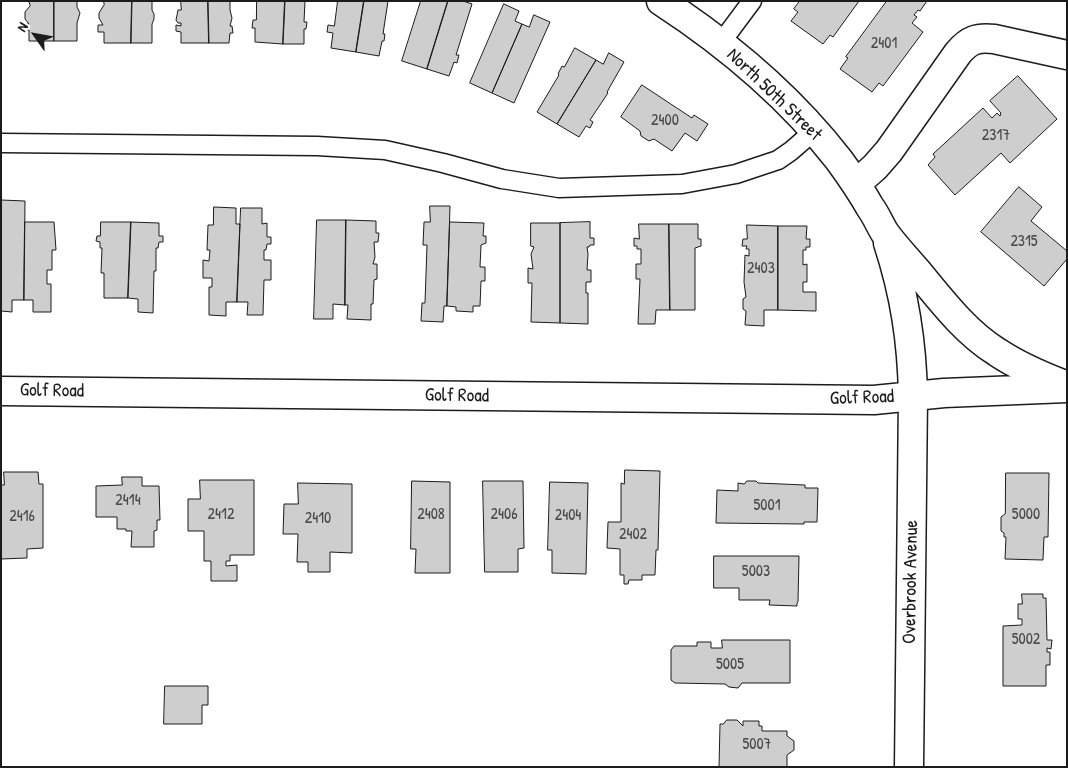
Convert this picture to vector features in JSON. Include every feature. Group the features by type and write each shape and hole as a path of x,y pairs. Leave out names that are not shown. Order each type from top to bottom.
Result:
{"street":[{"name":"North 50th Street","path":"661,1 720,44 764,80 796,110 856,184 885,233 967,328 983,342 1014,363 1067,387"},
{"path":"856,184 889,151 965,45 977,39 988,38 1067,55"},
{"name":"North 50th Street","path":"885,233 897,270 905,308 911,350 913,396 1067,387"},
{"name":"Golf Road","path":"1,391 874,400 913,396"},
{"name":"Overbrook Avenue","path":"909,767 913,396"}],"lane":[{"path":"720,44 752,1"},
{"path":"1,143 317,146 385,150 502,179 559,188 682,184 736,174 778,160 814,131"}],"building":[{"path":"29,1 54,1 54,41 29,41 29,30 25,30 25,24 29,24 25,19 25,12 30,6"},
{"path":"54,1 77,1 80,13 77,23 77,41 54,41"},
{"path":"104,1 132,1 131,43 104,43 104,32 98,32 98,25 103,25 99,18 99,13 104,5"},
{"path":"132,1 152,1 154,19 152,24 152,43 131,43"},
{"path":"181,1 208,1 209,43 181,43 181,32 176,31 176,25 181,26 181,23 178,23 176,20 178,10 181,10"},
{"path":"208,1 230,1 232,18 230,26 232,26 233,33 230,33 229,43 209,43"},
{"path":"257,1 285,1 283,44 255,42 255,28 252,28 253,20 256,20"},
{"path":"285,1 305,1 304,22 307,22 306,29 304,29 304,44 283,44"},
{"path":"338,1 364,1 356,52 331,48 333,33 327,32 328,25 334,26"},
{"path":"364,1 388,1 383,34 385,34 384,41 382,41 379,56 356,52"},
{"path":"421,1 448,1 427,69 402,61"},
{"path":"448,1 463,1 472,4 456,55 459,55 457,63 454,62 449,76 427,69"},
{"path":"800,1 859,1 833,37 830,35 823,44 791,21 798,12 794,9"},
{"path":"887,1 927,1 920,11 918,10 914,15 917,17 912,23 923,32 883,86 879,83 872,92 840,69 848,58 846,57"},
{"path":"504,4 519,11 515,21 522,24 492,93 470,83"},
{"path":"534,15 550,22 514,103 492,93 522,24 529,27"},
{"path":"575,48 596,60 557,124 537,112 559,75 562,66 564,67"},
{"path":"609,53 624,62 608,93 590,120 593,122 590,128 586,126 579,137 557,124 596,60 603,64"},
{"path":"1018,76 1057,119 1010,163 1001,153 955,195 928,165 935,157 933,154 983,108 992,118 997,113 1000,116 1001,113 990,101"},
{"path":"642,85 692,118 694,115 708,124 697,141 685,133 672,151 654,139 649,141 641,136 640,131 621,117"},
{"path":"1019,187 1042,207 1031,221 1067,251 1067,259 1044,286 981,232"},
{"path":"1,200 25,201 24,300 12,300 12,312 1,311"},
{"path":"430,206 450,206 447,306 444,306 443,322 421,321 422,303 425,303 427,245 423,245 424,222 430,222"},
{"path":"214,207 236,208 236,224 240,224 237,302 226,302 226,316 209,315 209,287 212,287 212,278 203,278 203,260 209,261 210,250 207,250 208,225 213,225"},
{"path":"241,208 262,208 262,224 267,223 267,237 271,237 271,244 267,244 266,250 264,250 264,260 271,260 271,280 264,280 263,315 247,315 248,302 237,302"},
{"path":"317,220 346,220 345,305 333,304 333,319 314,319"},
{"path":"346,220 376,221 376,233 379,233 378,242 374,242 375,257 373,264 377,264 377,279 374,280 371,320 347,319 348,305 345,305"},
{"path":"25,222 54,222 56,250 52,250 52,270 47,270 47,284 51,284 51,312 33,312 33,300 24,300"},
{"path":"101,222 131,222 128,298 104,298 104,273 101,273 102,248 100,248 100,242 96,241 97,236 100,236"},
{"path":"131,222 159,223 159,236 163,236 163,242 159,242 158,248 156,248 153,313 138,312 138,299 128,298"},
{"path":"450,222 484,223 483,236 486,236 486,243 481,245 480,267 485,267 485,281 481,281 480,306 473,306 473,312 456,311 456,307 447,306"},
{"path":"590,222 590,238 594,238 594,245 587,247 587,270 591,270 591,282 586,282 588,324 560,323 560,223"},
{"path":"531,223 560,223 560,323 531,322 532,283 528,283 528,268 533,269 531,254 534,247 531,246"},
{"path":"639,224 669,224 670,310 656,310 655,324 638,324 640,279 636,279 636,264 641,264 641,249 637,249 637,246 634,246 634,238 639,239"},
{"path":"669,224 698,224 698,239 701,239 701,246 695,248 695,310 670,310"},
{"path":"747,225 778,226 778,310 764,310 764,326 745,325 746,311 743,309 743,299 746,297 744,282 745,255 749,256 749,249 746,249 747,246 742,246 743,239 747,239"},
{"path":"778,226 807,226 806,239 810,239 810,247 806,247 806,250 803,250 803,265 807,264 807,282 803,282 803,292 816,292 816,311 778,310"},
{"path":"625,470 660,471 658,550 656,550 655,575 642,575 642,580 629,580 628,584 624,584 624,575 620,575 620,549 607,548 608,522 621,522 621,483 624,484"},
{"path":"4,472 38,472 39,484 43,484 43,548 27,549 27,558 1,559 1,485 4,485"},
{"path":"1006,473 1049,473 1048,537 1044,537 1043,560 1005,559 1006,537 1004,537 1004,533 1001,531 1001,517 1005,514"},
{"path":"122,477 142,477 142,486 159,486 160,520 157,520 157,530 154,531 154,547 131,547 132,531 117,529 117,517 96,517 96,486 122,485"},
{"path":"200,480 254,480 254,555 230,555 230,561 226,561 226,566 237,565 237,581 211,581 211,561 204,561 204,531 188,531 188,499 200,499"},
{"path":"412,481 450,482 450,573 415,573 416,549 411,549"},
{"path":"483,481 523,481 524,548 518,549 518,572 485,572"},
{"path":"747,481 805,485 805,488 818,488 817,522 804,522 804,524 716,523 717,490 738,491 738,483 744,484"},
{"path":"550,482 588,483 586,574 552,573 552,550 548,550"},
{"path":"298,483 352,484 352,553 330,552 330,572 308,572 308,562 297,562 298,534 283,534 284,504 298,504"},
{"path":"714,556 799,556 797,606 769,605 770,600 739,600 739,588 714,588"},
{"path":"1022,594 1043,594 1043,598 1046,598 1047,640 1052,640 1051,649 1047,648 1047,652 1050,652 1050,665 1046,665 1046,686 1003,686 1003,626 1022,625 1022,619 1018,619 1018,604 1022,604"},
{"path":"722,640 790,640 790,683 742,683 738,688 729,687 725,684 675,683 671,680 671,650 674,646 697,646 697,642 711,642 711,648 722,648"},
{"path":"165,686 208,686 208,705 202,705 202,724 164,724"},
{"path":"727,720 737,720 743,726 743,721 759,721 762,731 787,731 787,736 794,741 794,750 787,755 787,767 719,767 720,724"}]}
